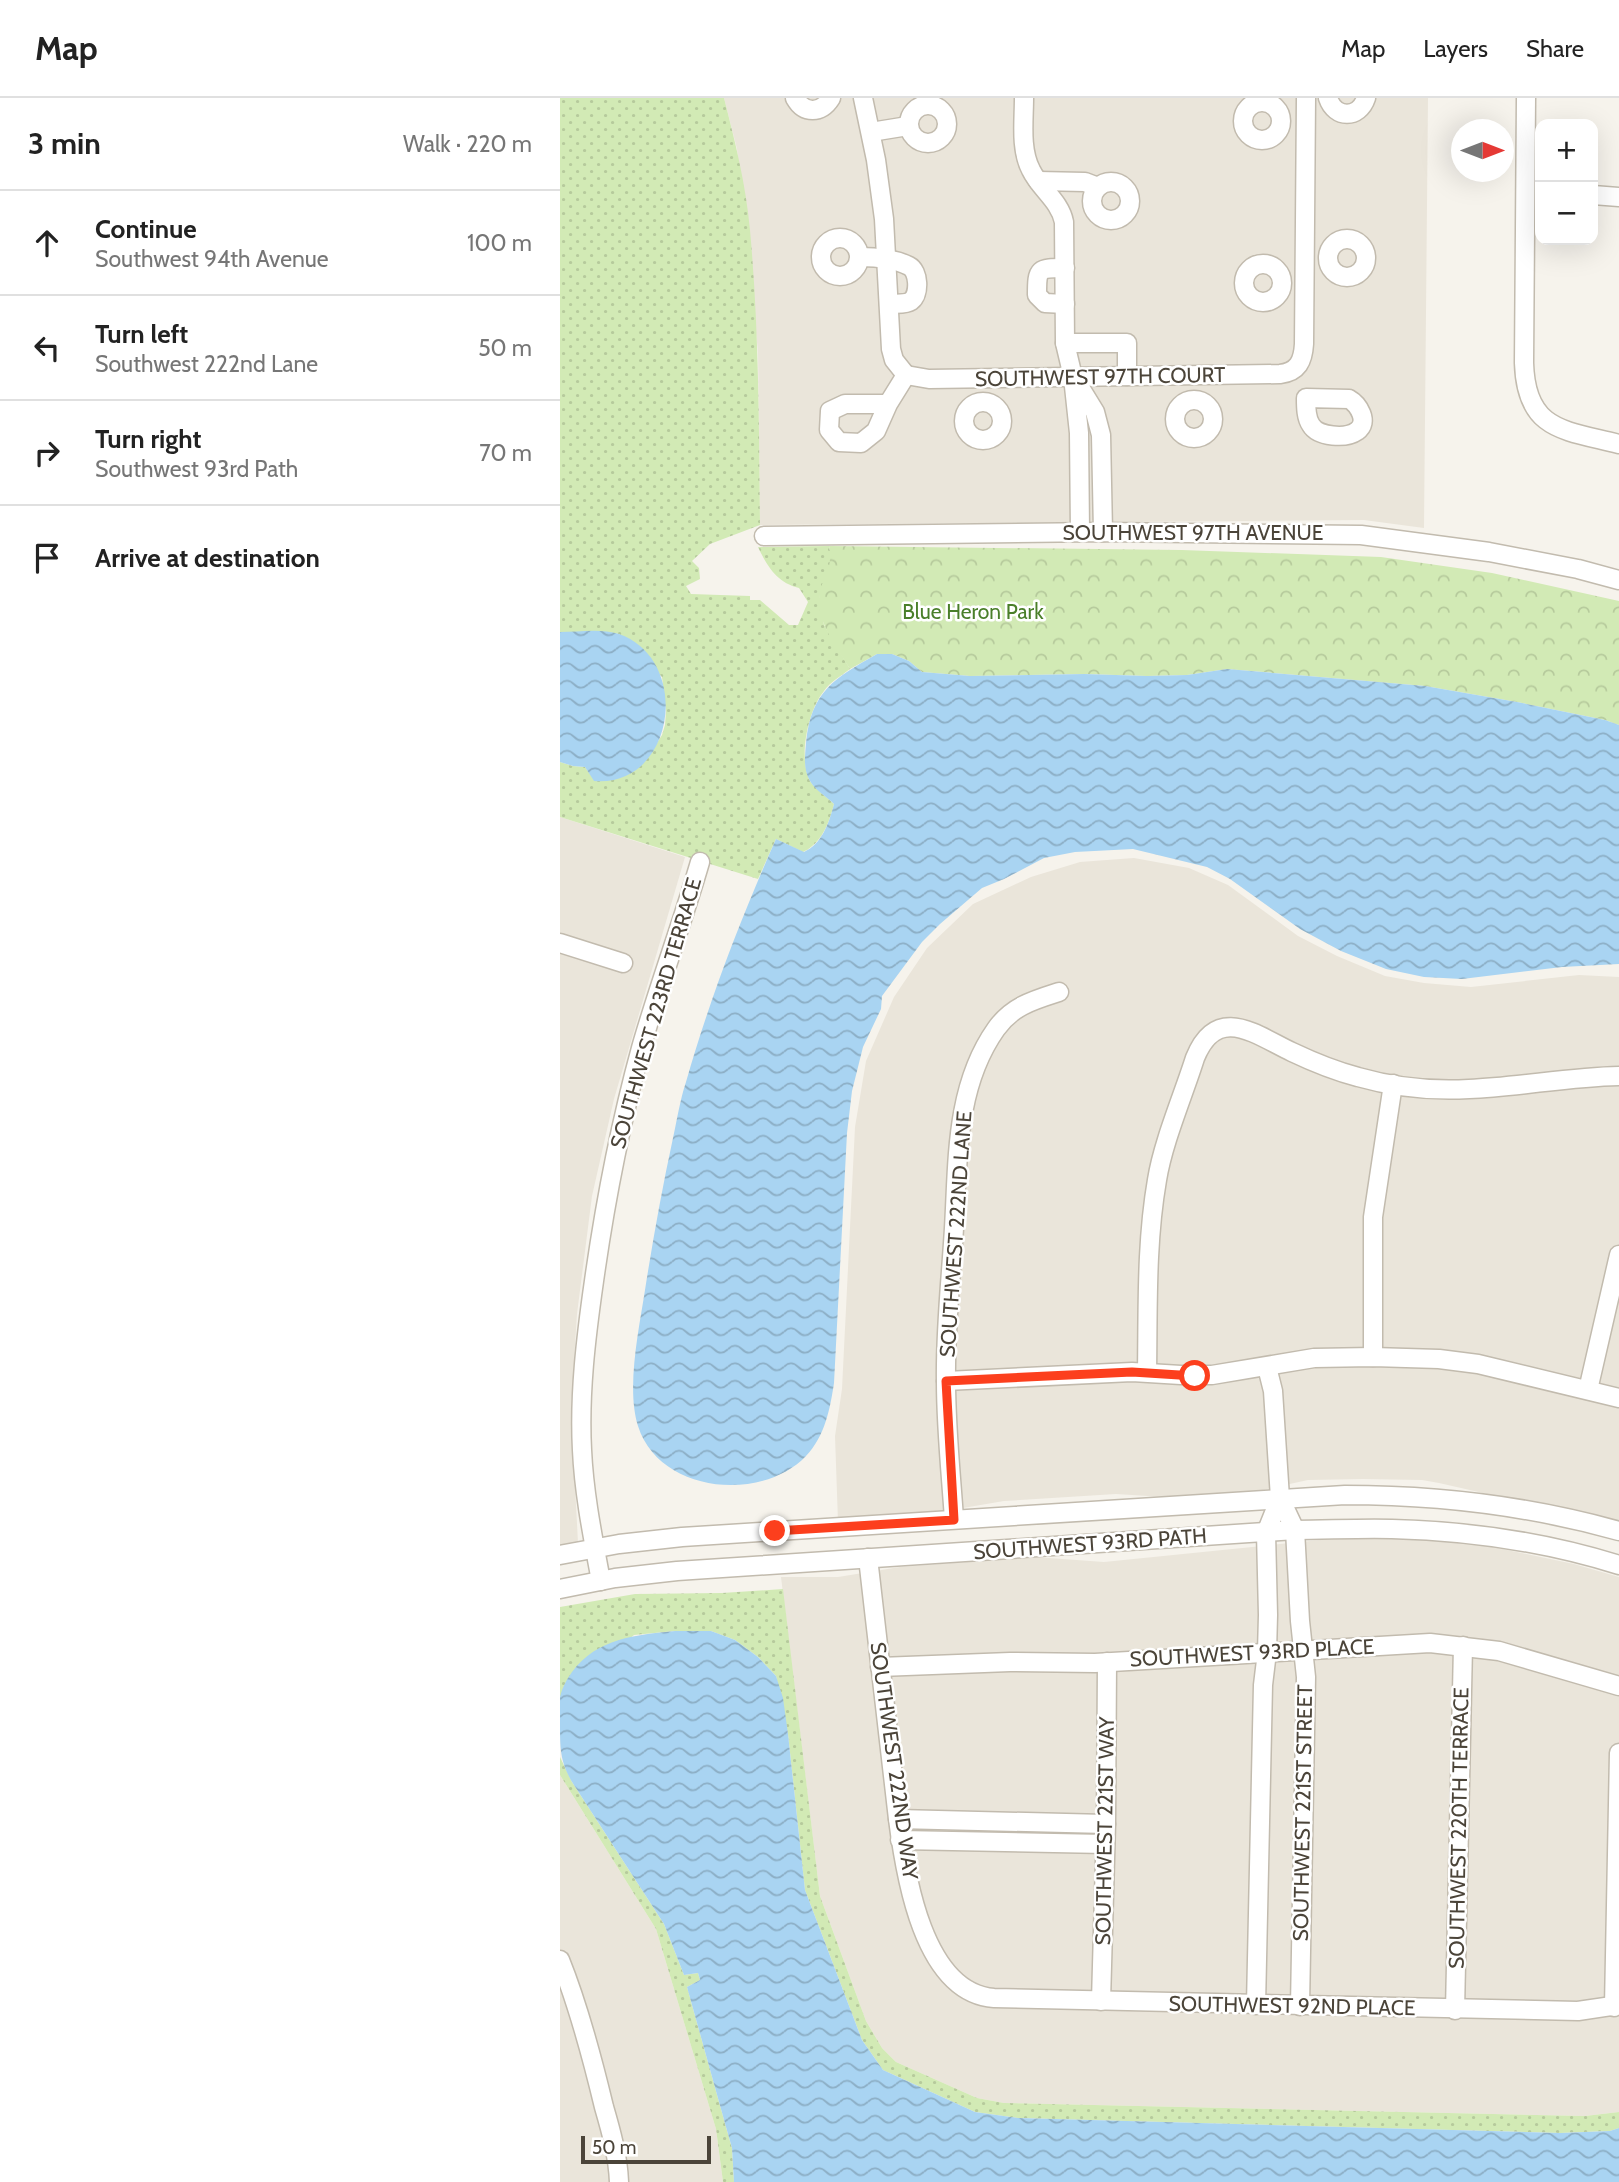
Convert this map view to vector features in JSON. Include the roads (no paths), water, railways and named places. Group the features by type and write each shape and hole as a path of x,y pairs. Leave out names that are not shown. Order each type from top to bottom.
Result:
{"street":[{"path":"795,98 800,106 811,111 823,108 831,98"},
{"path":"863,98 883,208 891,349 894,360 906,375 888,404"},
{"path":"1024,98 1026,159 1062,215 1065,343 1073,377 1079,433 1080,532"},
{"path":"1306,98 1304,352 1300,364 1293,371 1306,398"},
{"path":"1328,98 1331,107 1347,115 1359,111 1366,98"},
{"path":"1526,98 1533,193 1525,374 1528,394 1538,413 1549,423 1561,429 1619,444"},
{"path":"1282,122 1306,123"},
{"path":"871,132 908,126"},
{"path":"1038,181 1084,182 1098,187"},
{"path":"1598,195 1619,197"},
{"path":"860,257 888,260 910,267 914,271 917,281 912,300 889,304"},
{"path":"1305,257 1328,257"},
{"path":"1065,268 1044,268 1037,275 1037,295 1045,303 1065,304"},
{"path":"1282,283 1304,284"},
{"path":"1065,343 1127,343 1127,376"},
{"name":"SOUTHWEST 97TH COURT","path":"906,375 929,379 1195,376 1293,371"},
{"path":"1195,376 1195,399"},
{"path":"985,377 985,402"},
{"path":"1073,377 1095,412 1101,435 1103,532"},
{"name":"SOUTHWEST 97TH AVENUE","path":"764,536 1103,532 1361,536 1489,552 1619,580"},
{"name":"SOUTHWEST 223RD TERRACE","path":"601,1581 582,1451 582,1399 589,1317 604,1209 635,1069 700,862"},
{"path":"560,943 623,963"},
{"name":"SOUTHWEST 222ND LANE","path":"954,1520 946,1343 961,1126 971,1080 997,1027 1022,1004 1059,992"},
{"path":"1147,1372 1150,1259 1157,1180 1195,1058 1202,1044 1213,1033 1229,1027 1243,1028 1322,1066 1393,1084 1467,1090 1566,1078 1619,1076"},
{"path":"1373,1357 1373,1217 1393,1084"},
{"path":"1588,1390 1619,1255"},
{"path":"946,1381 1147,1372 1181,1376 1212,1375 1314,1358 1373,1357 1439,1359 1478,1364 1619,1398"},
{"name":"SOUTHWEST 221ST STREET","path":"1267,1367 1273,1391 1280,1498 1295,1530 1306,1678 1300,2006"},
{"name":"SOUTHWEST 93RD PATH","path":"560,1555 682,1537 1355,1495 1469,1501 1562,1516 1619,1531"},
{"name":"SOUTHWEST 221ST STREET","path":"1256,2005 1262,1697 1268,1615 1266,1533 1280,1498"},
{"name":"SOUTHWEST 93RD PATH","path":"560,1589 677,1572 1295,1530 1454,1532 1547,1547 1619,1565"},
{"name":"SOUTHWEST 222ND WAY","path":"869,1558 900,1840 912,1893 933,1950 947,1974 966,1990"},
{"name":"SOUTHWEST 93RD PLACE","path":"880,1667 1107,1662 1415,1643 1463,1646 1514,1655 1619,1686"},
{"name":"SOUTHWEST 220TH TERRACE","path":"1455,2010 1463,1646"},
{"name":"SOUTHWEST 221ST WAY","path":"1101,2001 1107,1662"},
{"path":"1617,2006 1619,1753"},
{"path":"898,1819 1106,1824"},
{"path":"900,1840 1105,1844"},
{"path":"560,1960 563,1978 602,2096 619,2182"},
{"name":"SOUTHWEST 92ND PLACE","path":"966,1990 987,1998 1455,2010 1578,2011 1617,2006"}],"water":[{"path":"597,631 619,634 642,648 658,669 665,694 665,720 657,744 642,765 621,778 594,781 585,767 560,762 560,632"},
{"path":"877,654 892,654 909,661 922,672 970,676 1187,675 1227,669 1425,686 1517,702 1619,725 1619,964 1562,967 1462,979 1424,977 1386,969 1341,951 1300,929 1230,879 1207,867 1133,849 1075,852 1044,858 982,888 922,942 882,996 881,1009 863,1047 852,1091 847,1133 834,1383 818,1440 806,1456 787,1471 764,1481 739,1485 713,1484 689,1477 667,1466 649,1448 638,1426 635,1411 633,1377 637,1340 665,1176 682,1096 705,1020 738,928 776,839 804,852 816,844 830,818 834,804 812,784 805,767 806,743 813,711 820,698 837,679"},
{"path":"675,1631 711,1631 735,1640 758,1657 776,1676 783,1698 788,1734 805,1890 862,2040 883,2070 975,2112 1018,2118 1560,2133 1610,2131 1619,2128 1619,2182 734,2182 732,2148 687,1987 700,1980 698,1973 684,1975 664,1924 572,1782 563,1761 561,1747 560,1697 568,1678 582,1661 605,1645 618,1640"}],"park label":[{"name":"Blue Heron Park","path":"973,612"}]}
